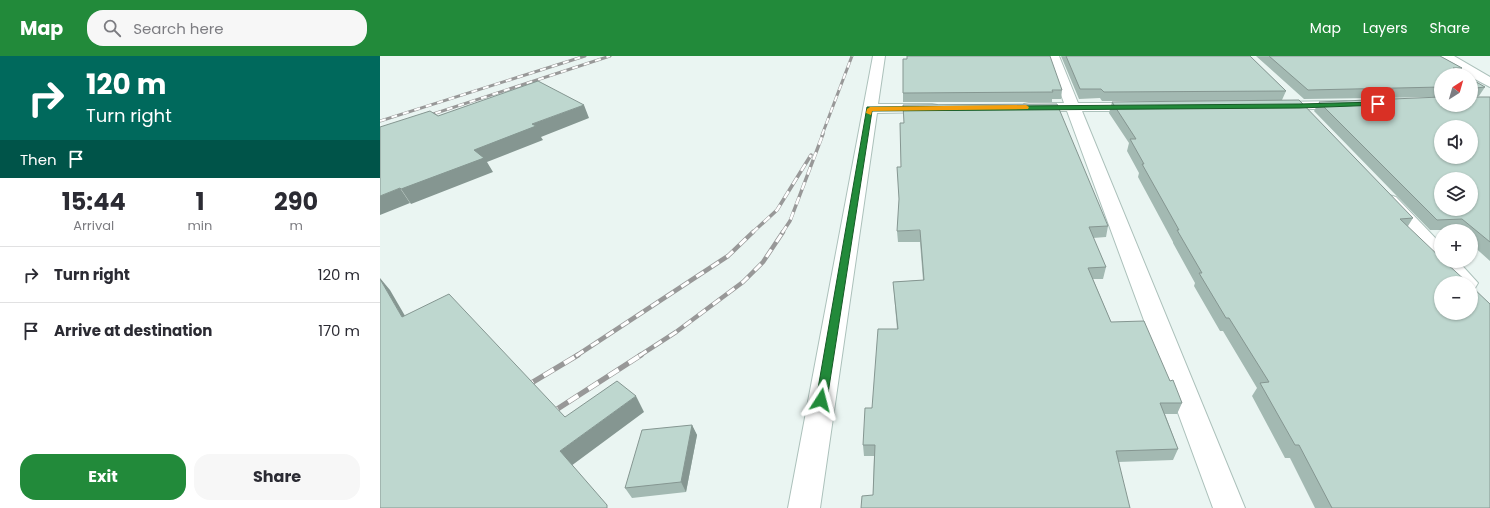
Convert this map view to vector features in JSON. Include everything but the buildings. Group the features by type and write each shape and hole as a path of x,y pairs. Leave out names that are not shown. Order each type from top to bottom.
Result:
{"street":[{"path":"804,508 879,56"},
{"path":"1053,56 1229,508"},
{"path":"1445,56 1490,83"},
{"path":"1282,89 1315,123"},
{"path":"1260,106 1362,104"},
{"path":"1018,107 1151,107"},
{"path":"870,109 948,108"},
{"path":"1381,192 1434,249"},
{"path":"1453,268 1460,276"}],"railway":[{"path":"380,121 585,56"},
{"path":"424,117 610,56"},
{"path":"822,135 852,56"},
{"path":"782,233 790,221 823,134"},
{"path":"752,233 777,210 811,155"},
{"path":"576,356 728,256 753,232"},
{"path":"639,356 676,332 743,282 763,262 783,232"},
{"path":"523,388 578,355"},
{"path":"548,415 641,355"}],"slow traffic":[{"path":"869,113 870,109 1026,107"}],"route":[{"path":"821,400 870,109 1299,106 1378,104"}]}
